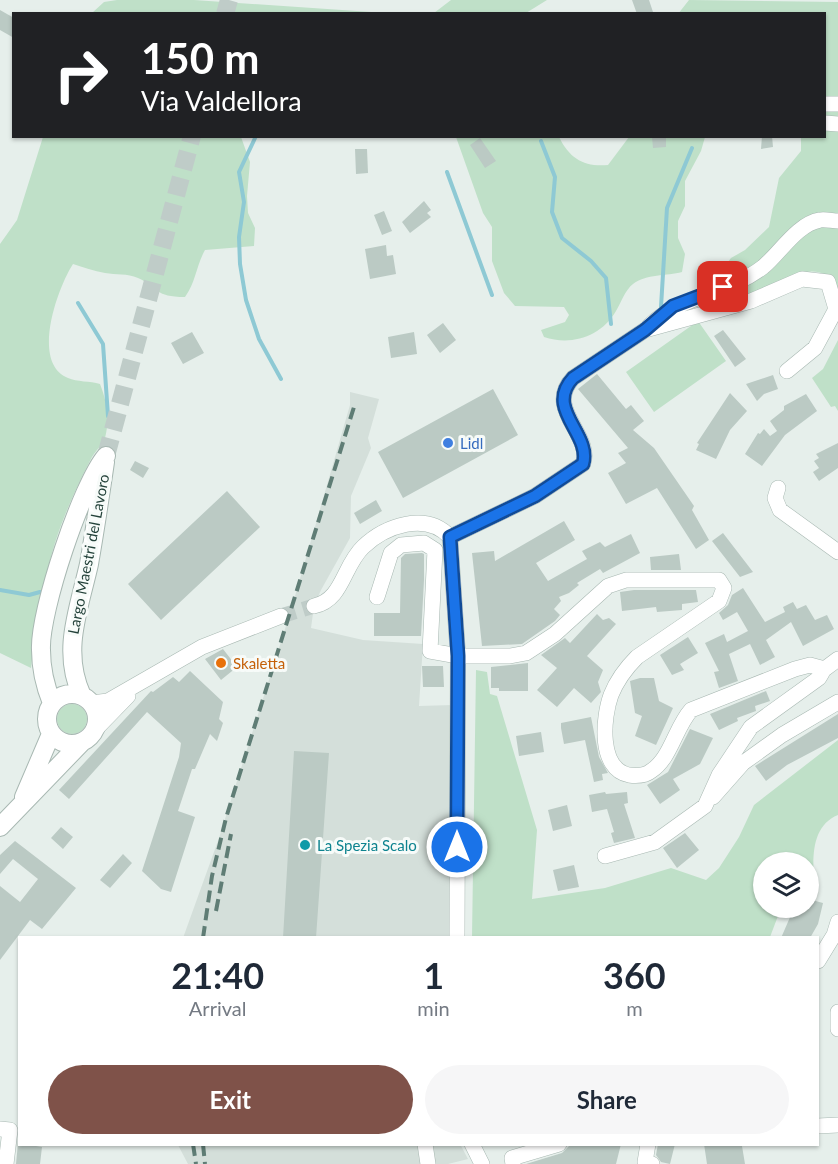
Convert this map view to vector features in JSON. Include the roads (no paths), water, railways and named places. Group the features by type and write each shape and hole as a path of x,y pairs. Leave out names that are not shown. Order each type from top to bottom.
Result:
{"street":[{"path":"450,537 535,496 583,464 584,454 562,397 566,386 573,378 645,330 673,306 723,287 762,268 805,226 820,220 838,221"},
{"path":"645,330 751,301 802,279 828,282 836,309 815,348 787,371"},
{"name":"Largo Maestri del Lavoro","path":"51,734 47,716 52,703 46,687 40,648 48,605 84,494 96,468 106,456 89,562 72,633 71,660 76,682 97,717 88,736"},
{"path":"778,488 775,498 780,510 838,552"},
{"path":"314,606 331,599 363,547 385,532 420,522 436,526 450,537 458,656 457,936"},
{"path":"377,597 391,553 401,545 424,543 435,550 430,651 458,656 510,656 526,653 555,634 608,586 626,580 719,580 724,588 719,601 637,657 626,668 612,693 606,724 607,750 610,761 618,770 636,776 651,772 659,764 691,710 795,669 817,666 822,671"},
{"path":"52,703 66,694 108,701 202,647 281,616"},
{"path":"705,806 719,775 751,727 819,678 822,671 838,659"},
{"path":"0,827 138,685"},
{"path":"605,856 655,842 705,806 743,763 782,735 838,702"},
{"path":"20,807 51,734 66,743 88,736"},
{"path":"819,959 834,935 838,922"},
{"path":"838,1012 838,1029"},
{"path":"819,1126 838,1125"},
{"path":"0,1129 10,1130 6,1164"},
{"path":"473,1146 482,1164"},
{"path":"513,1164 512,1158 552,1146"},
{"path":"648,1146 645,1162 652,1164"}],"waterway":[{"path":"255,138 239,172 244,202 239,237 240,264 246,300 259,339 281,379"},
{"path":"541,141 555,177 552,212 562,238 591,261 606,278 611,324"},
{"path":"661,307 667,208 692,148"},
{"path":"447,172 492,295"},
{"path":"78,303 103,344 108,416"},
{"path":"0,590 29,595 40,592"}],"tunnel":[{"path":"226,12 229,0"},
{"path":"106,456 191,138"},
{"path":"281,616 314,606"}],"railway":[{"path":"203,936 212,876 226,818 354,407"},
{"path":"216,911 231,834"},
{"path":"193,1146 196,1164"},
{"path":"203,1146 205,1164"}],"place":[{"name":"Lidl","path":"448,443"},
{"name":"Skaletta","path":"221,663"},
{"name":"La Spezia Scalo","path":"305,845"}]}
